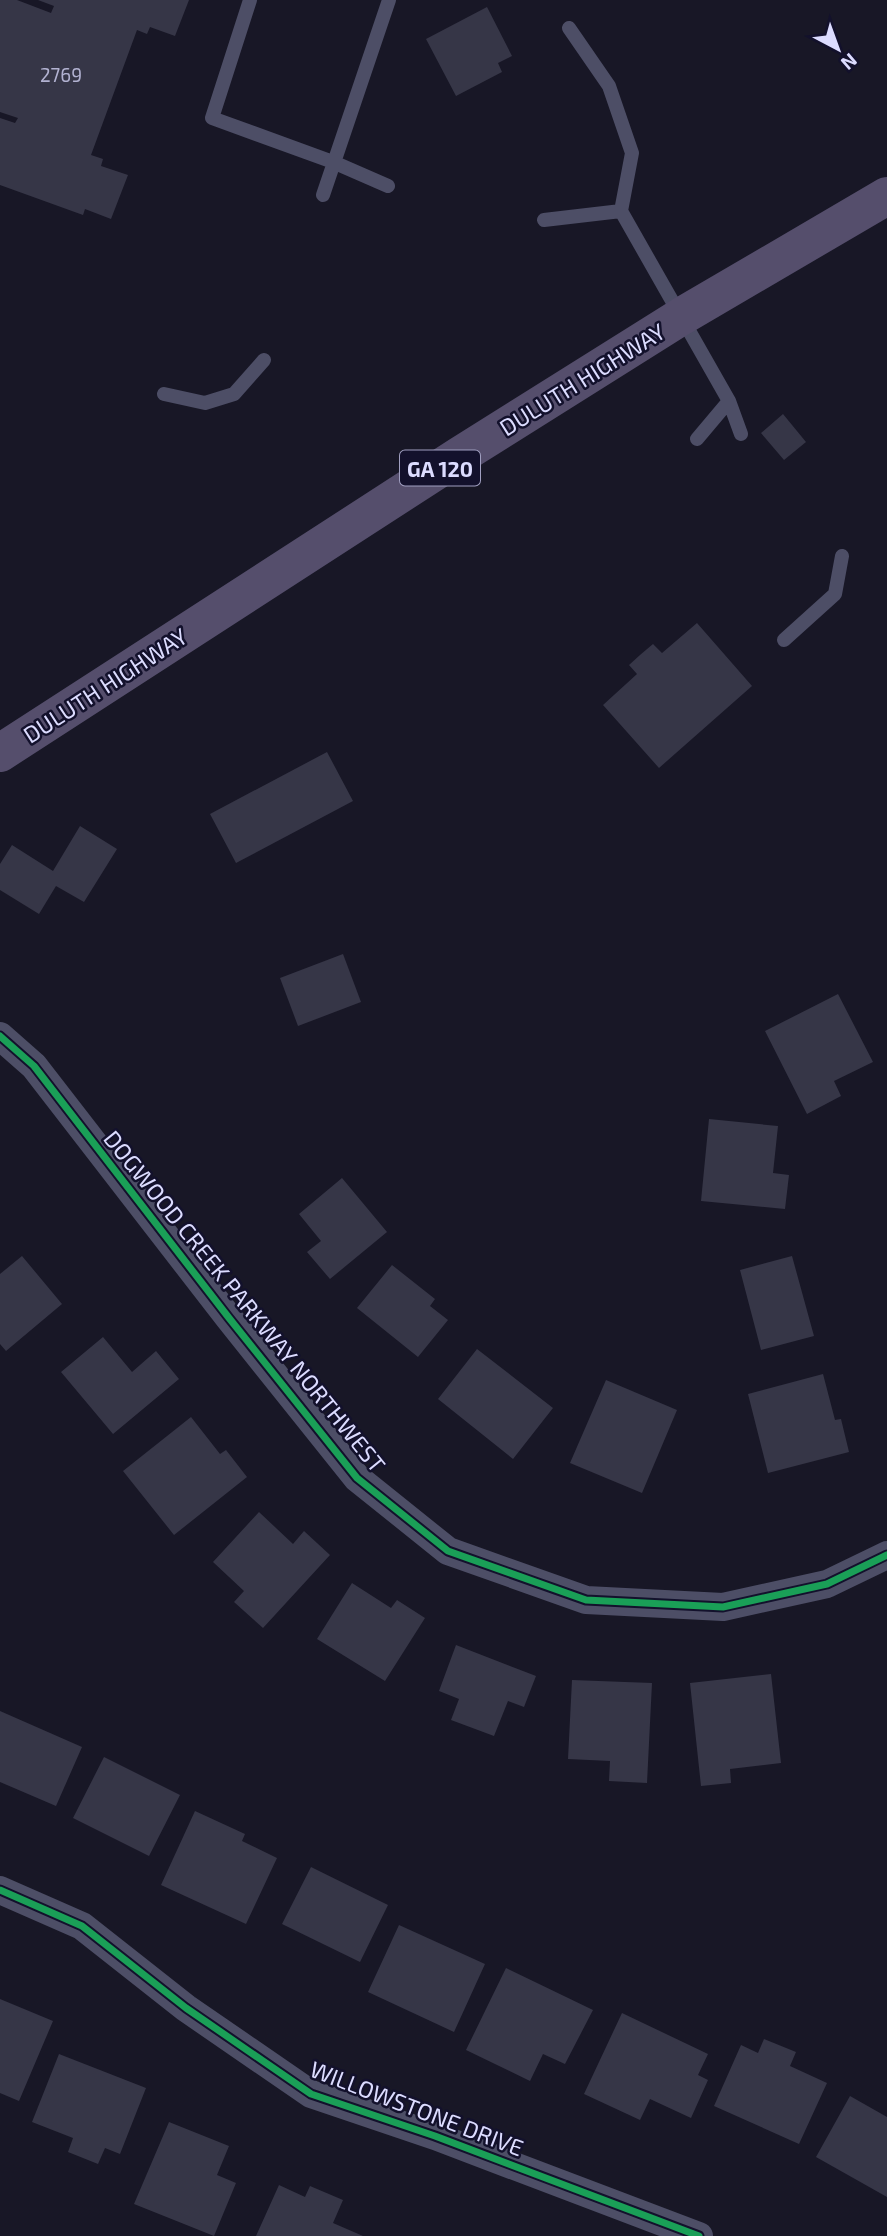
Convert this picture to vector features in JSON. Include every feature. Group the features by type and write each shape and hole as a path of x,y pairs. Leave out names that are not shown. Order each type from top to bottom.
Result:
{"main road":[{"name":"DULUTH HIGHWAY","path":"0,753 459,456 682,316 887,196"}],"street":[{"name":"DOGWOOD CREEK PARKWAY NORTHWEST","path":"0,1036 34,1066 357,1478 448,1551 586,1601 723,1607 827,1584 887,1555"},
{"name":"WILLOWSTONE DRIVE","path":"0,1890 82,1926 186,2008 311,2094 435,2136 699,2236"}],"lane":[{"path":"250,0 212,118 333,162 388,186"},
{"path":"323,195 388,0"},
{"path":"569,29 609,86 632,153 621,211 729,401 741,434"},
{"path":"544,220 621,211"},
{"path":"164,394 205,403 234,394 264,360"},
{"path":"697,439 729,401"},
{"path":"784,640 835,594 842,556"}],"building":[{"path":"0,0 17,0 51,13 54,6 38,0 189,0 175,36 150,27 147,34 137,30 91,155 103,159 101,166 128,175 111,219 85,209 83,215 0,185 0,118 15,123 18,118 0,112"},
{"path":"487,7 512,56 498,63 502,72 456,96 426,39"},
{"path":"783,414 806,442 784,460 761,433"},
{"path":"697,623 752,686 659,768 603,705 637,674 629,665 640,655 653,644 662,653"},
{"path":"327,752 353,801 236,863 210,814"},
{"path":"80,826 117,849 84,902 56,886 39,914 0,890 0,864 12,845 53,871"},
{"path":"343,954 361,1002 298,1026 280,978"},
{"path":"838,994 873,1062 834,1081 841,1096 807,1114 765,1031"},
{"path":"709,1119 778,1126 773,1173 789,1175 785,1209 701,1201"},
{"path":"342,1178 387,1232 330,1279 307,1252 321,1241 299,1214"},
{"path":"22,1256 62,1304 6,1351 0,1344 0,1274"},
{"path":"792,1256 814,1336 761,1350 740,1270"},
{"path":"392,1265 435,1299 430,1306 448,1320 418,1357 357,1308"},
{"path":"103,1337 132,1372 156,1351 179,1379 113,1434 61,1372"},
{"path":"477,1349 553,1408 513,1459 438,1399"},
{"path":"823,1374 835,1420 841,1419 849,1452 768,1473 748,1394"},
{"path":"606,1380 677,1410 642,1493 570,1463"},
{"path":"191,1417 220,1454 226,1450 247,1477 174,1535 123,1471"},
{"path":"259,1512 293,1544 304,1531 330,1555 263,1628 234,1602 244,1591 213,1562"},
{"path":"352,1583 391,1608 397,1600 425,1618 385,1681 317,1639"},
{"path":"456,1645 536,1676 524,1707 508,1701 494,1736 451,1720 459,1699 439,1691"},
{"path":"771,1674 781,1763 730,1769 731,1783 701,1786 690,1683"},
{"path":"572,1680 652,1683 647,1783 609,1781 610,1761 568,1759"},
{"path":"0,1711 82,1747 56,1806 0,1782"},
{"path":"104,1757 180,1795 149,1856 73,1818"},
{"path":"195,1811 245,1834 242,1841 277,1858 246,1924 161,1885"},
{"path":"311,1867 388,1905 360,1962 282,1924"},
{"path":"399,1925 485,1964 454,2032 368,1992"},
{"path":"506,1968 593,2010 565,2064 543,2054 530,2081 466,2050"},
{"path":"0,1999 53,2021 19,2101 0,2093"},
{"path":"622,2013 708,2054 698,2075 708,2080 691,2118 650,2099 640,2120 584,2094"},
{"path":"764,2039 796,2052 790,2066 827,2083 799,2144 714,2106 741,2045 758,2053"},
{"path":"59,2054 146,2088 120,2154 105,2148 98,2164 68,2152 73,2138 32,2122"},
{"path":"850,2096 887,2117 887,2197 816,2157"},
{"path":"169,2122 229,2146 217,2175 236,2183 214,2236 134,2204"},
{"path":"279,2185 305,2197 310,2186 343,2200 333,2223 363,2236 256,2236"}],"cycle path":[{"path":"0,1036 34,1066 357,1478 448,1551 586,1600 723,1607 827,1584 887,1555"},
{"path":"0,1890 82,1926 186,2008 311,2094 435,2136 699,2236"}]}
